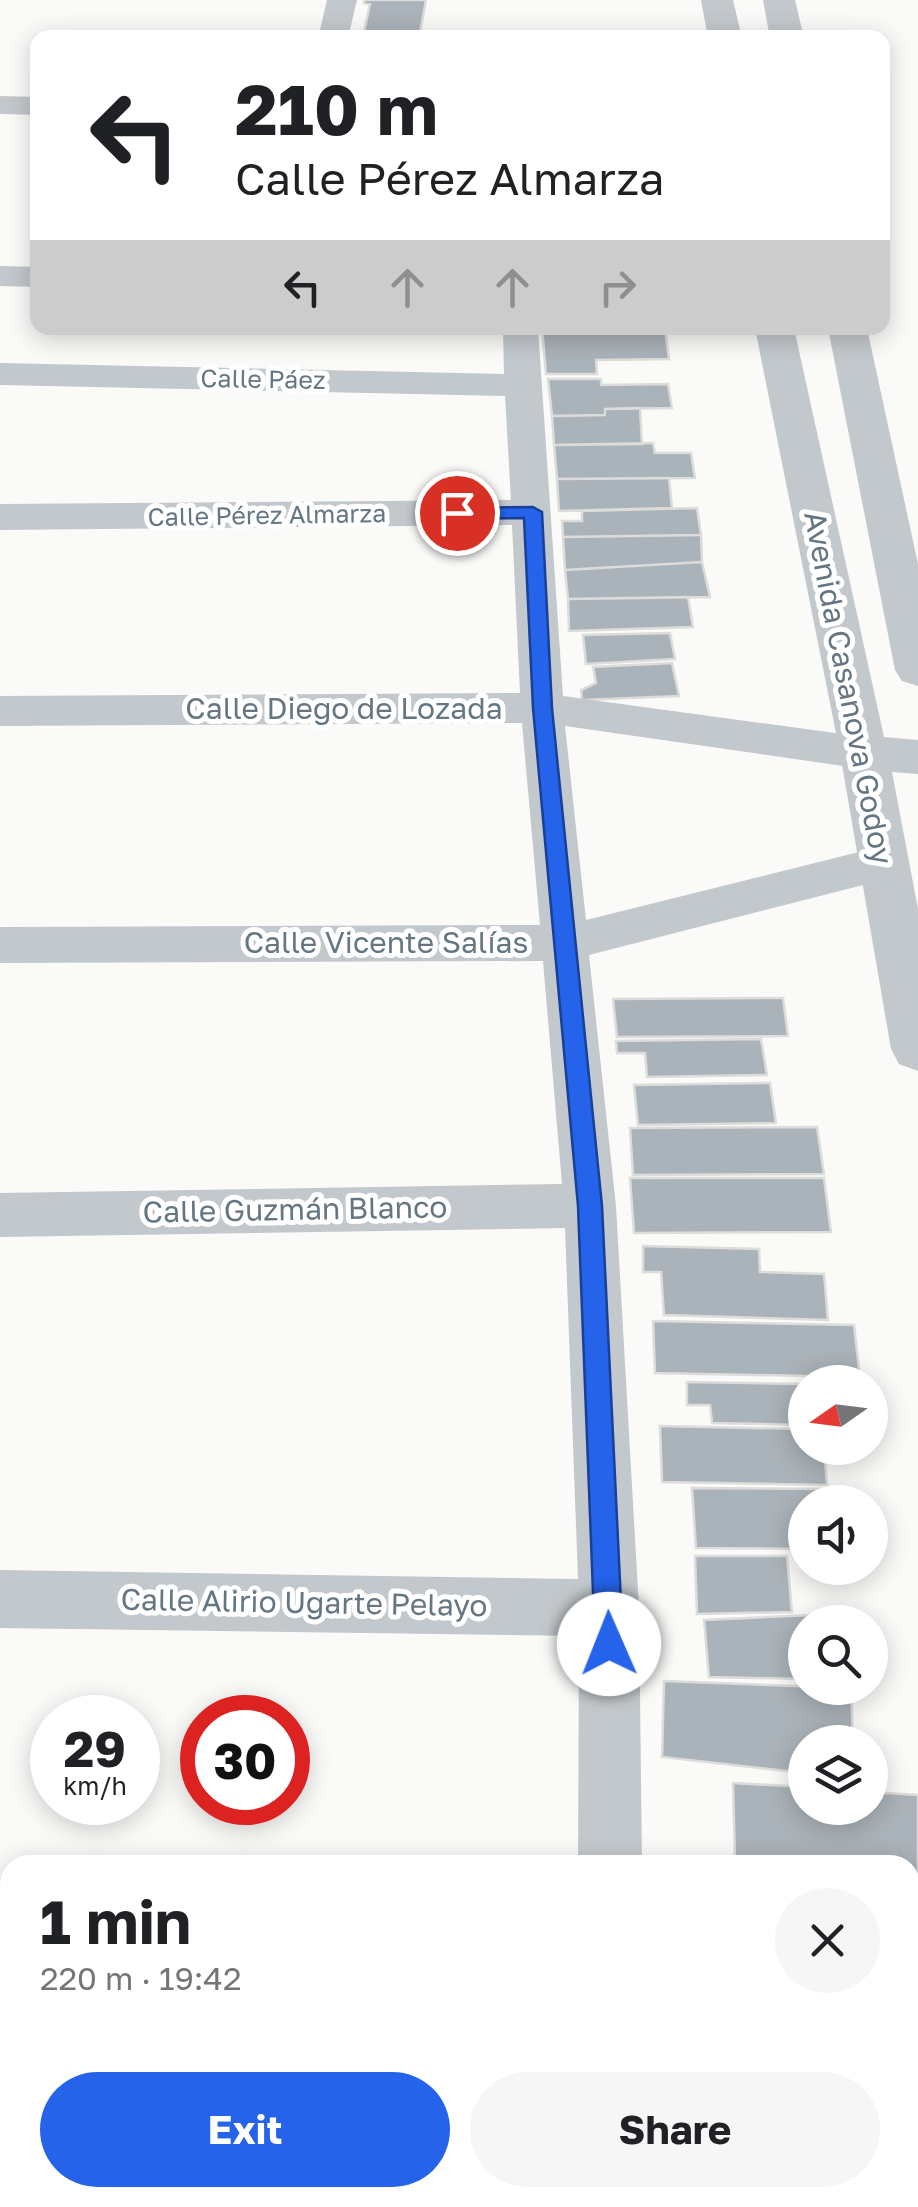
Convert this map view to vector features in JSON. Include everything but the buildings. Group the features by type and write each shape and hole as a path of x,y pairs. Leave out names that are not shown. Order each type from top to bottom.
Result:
{"street":[{"path":"335,30 342,0"},
{"path":"716,0 723,30"},
{"path":"779,0 785,30"},
{"path":"0,104 30,106"},
{"path":"0,276 30,277"},
{"path":"521,335 542,708 590,1206 609,1608 610,1855"},
{"name":"Avenida Casanova Godoy","path":"775,335 864,753 900,858 918,1049"},
{"path":"848,335 918,670"},
{"name":"Calle Páez","path":"0,374 526,385"},
{"name":"Calle Pérez Almarza","path":"0,518 533,512"},
{"name":"Calle Diego de Lozada","path":"0,711 542,708 864,753"},
{"path":"864,753 918,757"},
{"name":"Calle Vicente Salías","path":"0,945 566,942 900,858"},
{"name":"Calle Guzmán Blanco","path":"0,1215 590,1206"},
{"name":"Calle Alirio Ugarte Pelayo","path":"0,1598 609,1608"}],"route":[{"path":"457,513 533,512 542,708 590,1206 609,1644"}]}
